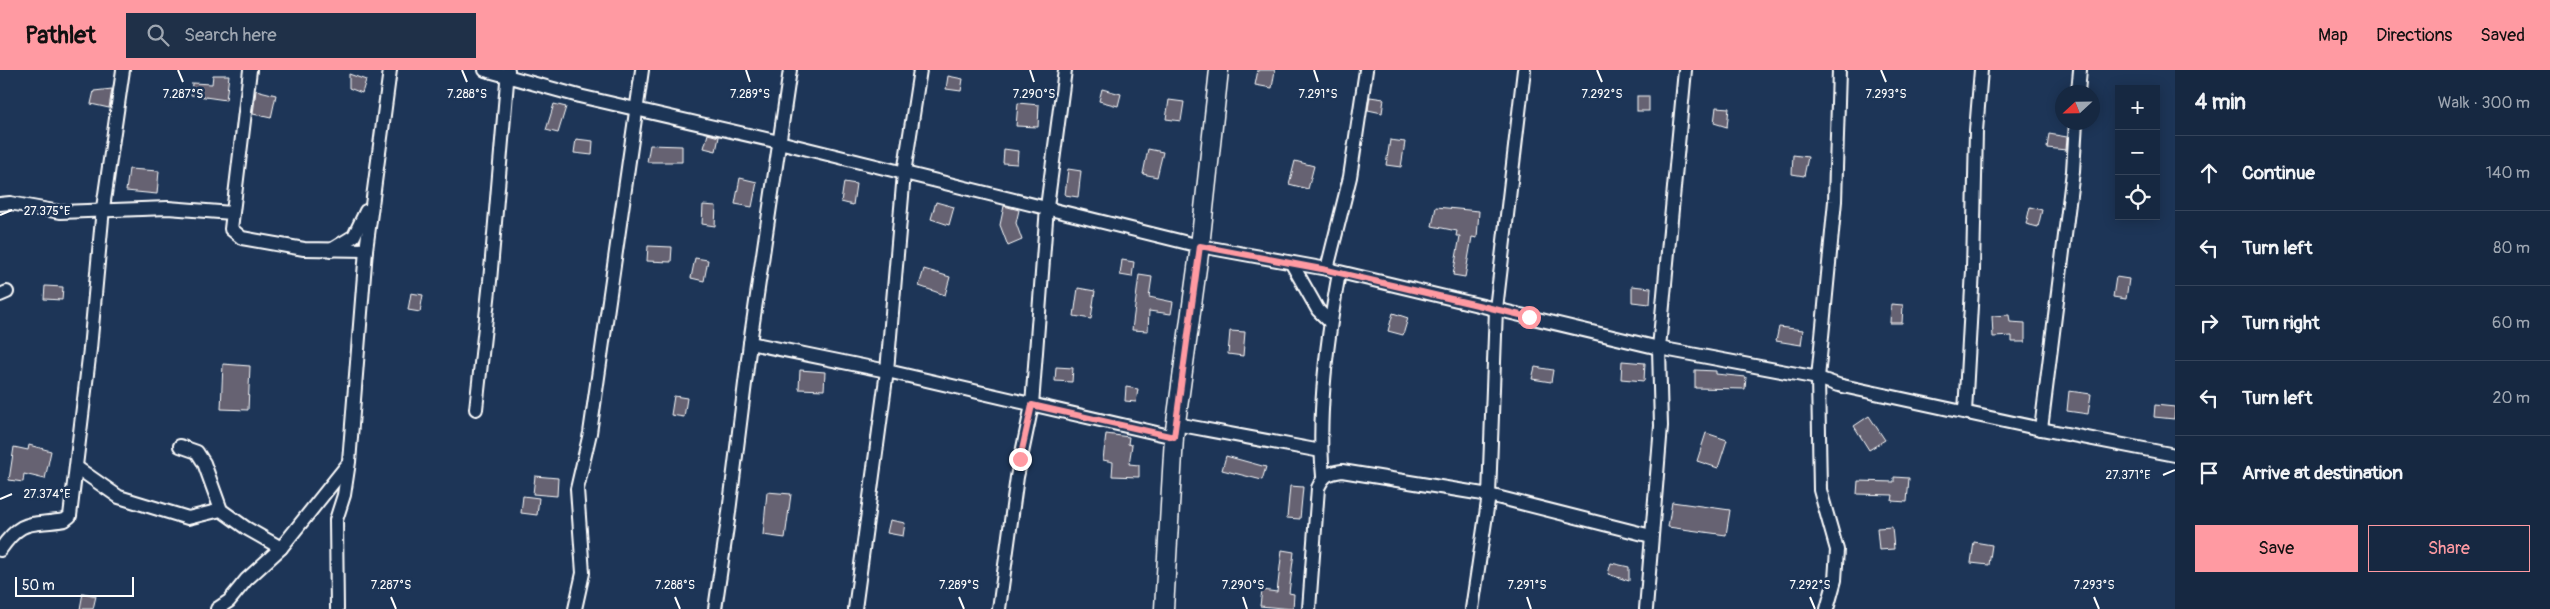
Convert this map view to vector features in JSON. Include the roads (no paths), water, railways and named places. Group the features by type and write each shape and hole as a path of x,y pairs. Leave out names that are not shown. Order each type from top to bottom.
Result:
{"street":[{"path":"0,550 12,533 20,527 68,519 90,349 103,208 123,70"},
{"path":"250,70 231,228 242,238 329,251 366,250"},
{"path":"337,609 336,520 344,495 349,462 366,250 390,70"},
{"path":"485,70 507,73 637,110 779,142 1200,246 1333,271 1659,348 1818,378 1838,386 2040,429 2175,455"},
{"path":"575,609 583,573 577,490 590,433 642,70"},
{"path":"715,609 750,344 790,70"},
{"path":"855,609 887,371 904,173 920,70"},
{"path":"999,609 1017,477 1032,405 1047,207 1065,70"},
{"path":"1164,609 1175,430 1200,246 1219,70"},
{"path":"1309,609 1318,488 1323,476 1321,451 1333,271 1350,177 1366,70"},
{"path":"1472,609 1489,495 1496,309 1524,70"},
{"path":"1646,609 1661,426 1659,348 1685,70"},
{"path":"1827,609 1835,580 1837,550 1820,490 1818,378 1835,201 1839,70"},
{"path":"1965,412 1974,270 1976,131 1981,70"},
{"path":"2079,85 2080,70"},
{"path":"476,409 490,281 507,73"},
{"path":"2040,429 2072,181 2075,130"},
{"path":"329,251 354,236 373,196"},
{"path":"0,204 60,212 103,208 175,208 232,213"},
{"path":"1292,264 1318,310 1330,322"},
{"path":"750,344 887,371 1032,405 1175,430 1321,451"},
{"path":"180,446 196,452 204,464 221,510 246,528 281,548"},
{"path":"217,609 229,601 246,580 281,548 349,462"},
{"path":"76,467 119,497 188,518 221,510"},
{"path":"1323,476 1342,471 1489,495 1651,536"}]}
